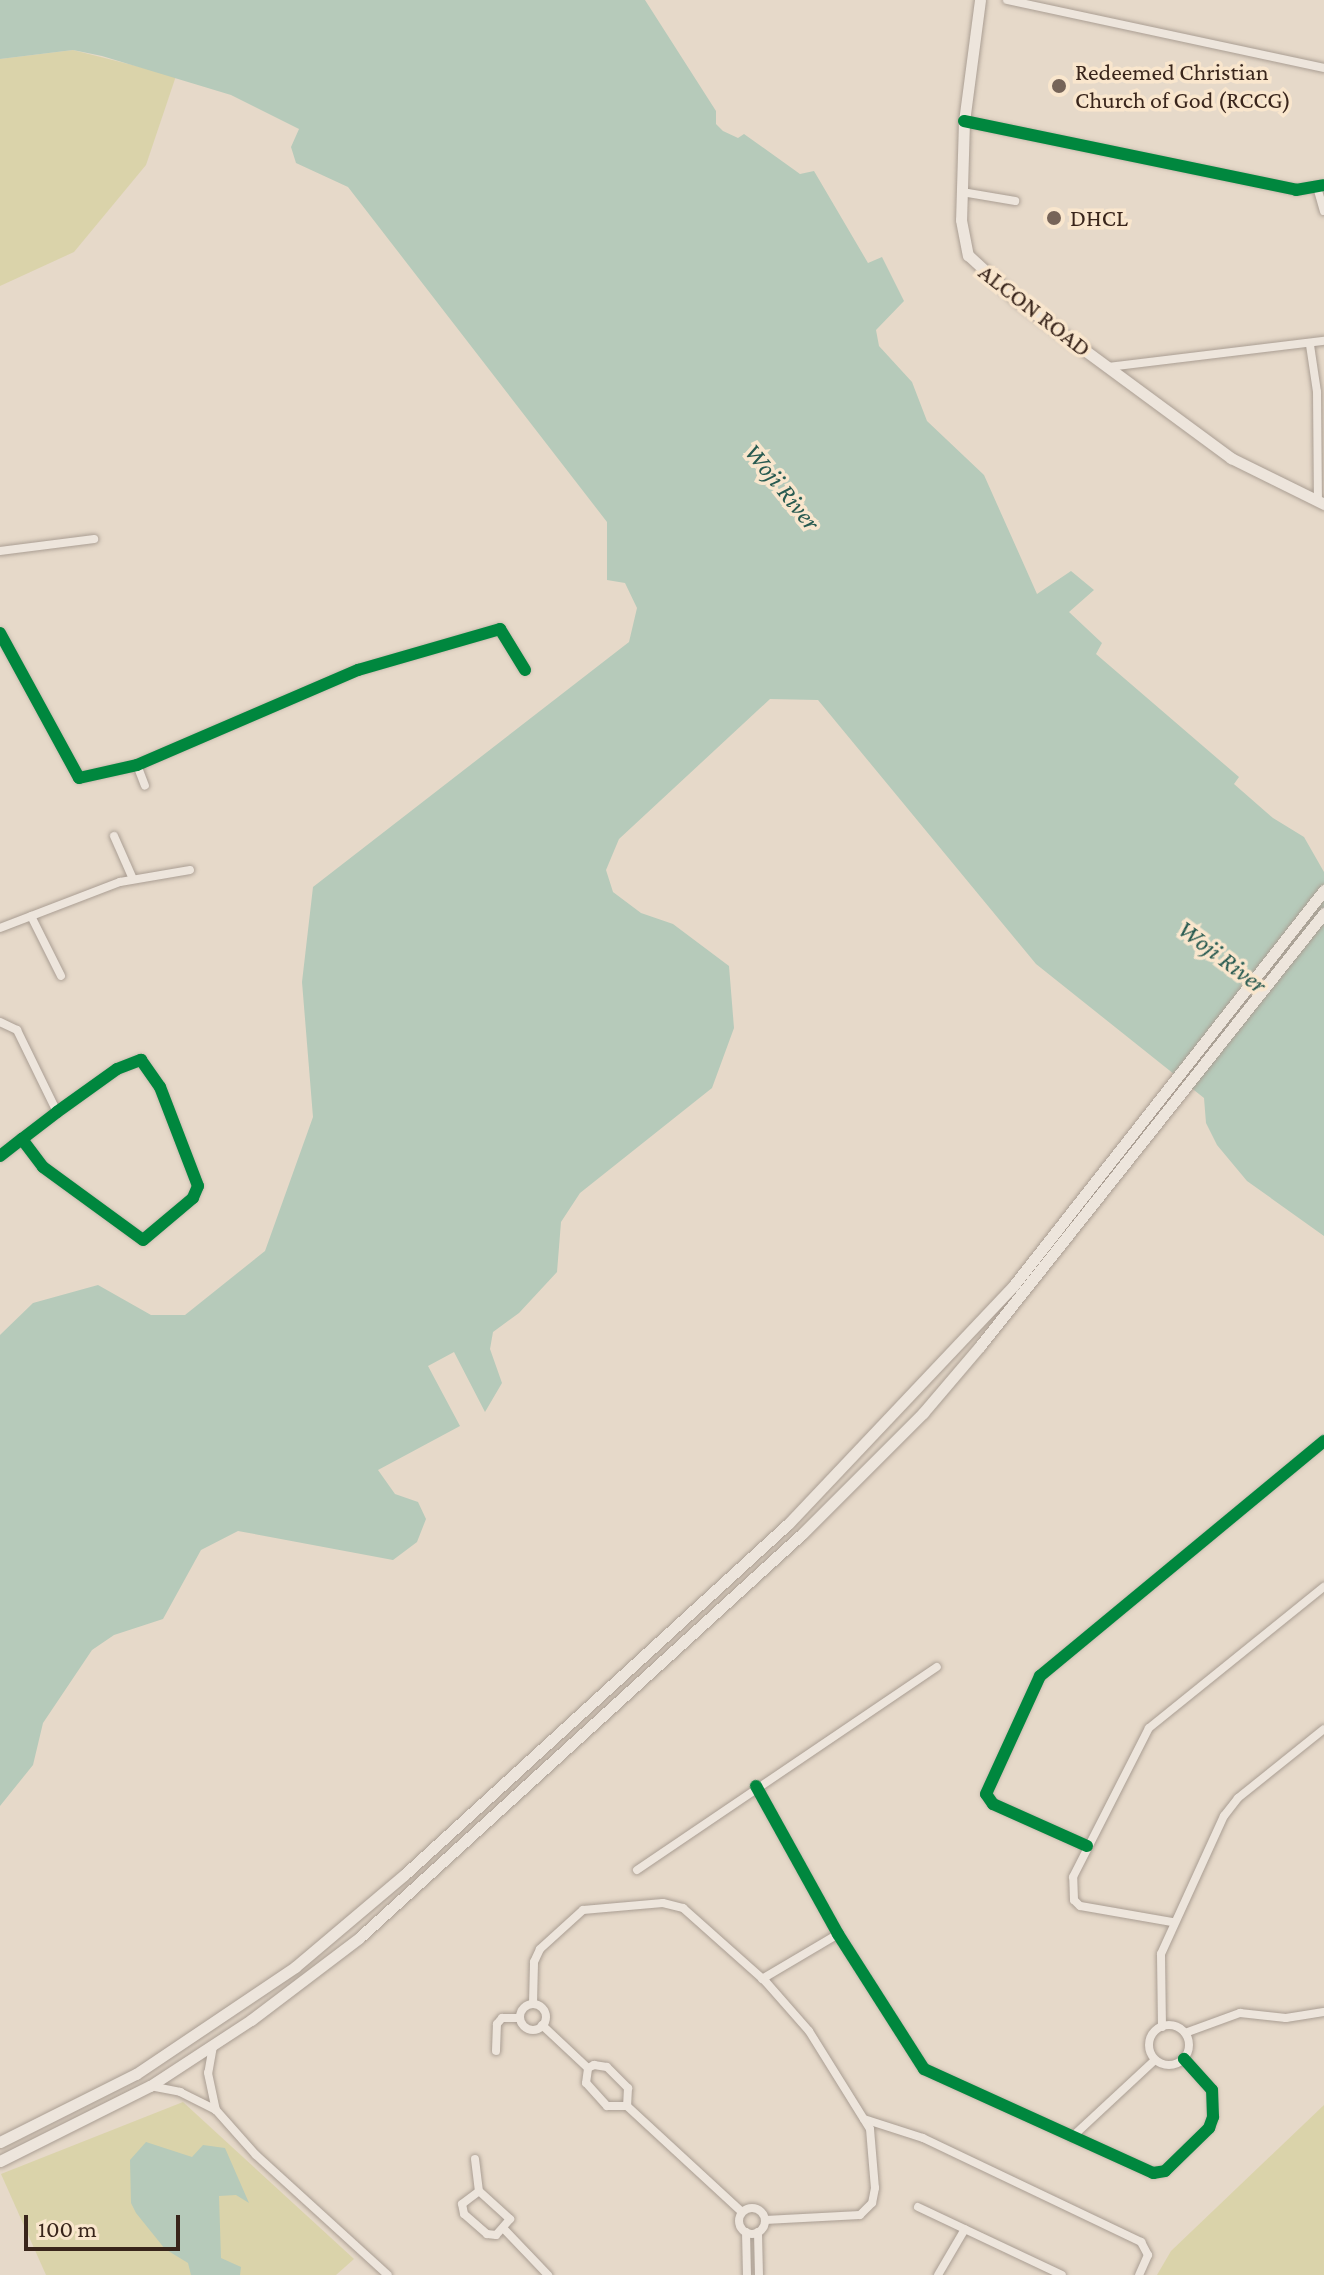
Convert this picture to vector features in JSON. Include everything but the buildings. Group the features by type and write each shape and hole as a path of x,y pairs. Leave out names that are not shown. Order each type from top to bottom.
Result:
{"main road":[{"name":"ALCON ROAD","path":"980,0 964,121 962,192 965,240 977,267 1231,458 1322,504"},
{"path":"0,2142 136,2074 239,2007 393,1886 844,1471 1014,1285 1324,890"},
{"path":"0,2161 150,2086 213,2046 370,1928 870,1468 989,1335 1324,913"}],"street":[{"path":"1007,0 1324,68"},
{"path":"964,121 1296,190 1320,186 1324,211"},
{"path":"962,192 1015,201"},
{"path":"1108,367 1324,341"},
{"path":"1310,345 1317,392 1322,504"},
{"path":"0,551 94,539"},
{"path":"0,633 79,778 137,765 358,670 500,629 525,670"},
{"path":"137,765 145,786"},
{"path":"114,836 133,879"},
{"path":"0,928 133,879 190,870"},
{"path":"31,916 61,976"},
{"path":"0,1022 17,1030 57,1112"},
{"path":"0,1156 22,1139 57,1112 117,1069 141,1060 160,1087 197,1178 193,1198 143,1240 43,1167 22,1139"},
{"path":"1087,1846 993,1804 986,1794 1040,1676 1324,1441"},
{"path":"1172,1922 1080,1906 1073,1877 1087,1846 1149,1728 1324,1587"},
{"path":"637,1870 756,1786 937,1667"},
{"path":"1162,2027 1158,1982 1172,1922 1224,1816 1238,1798 1324,1729"},
{"path":"756,1786 838,1934 924,2069 1153,2173 1165,2171 1213,2117 1212,2090 1184,2059"},
{"path":"533,2004 532,1980 540,1949 583,1910 663,1903 683,1908 762,1979 809,2031 870,2129 875,2188 868,2210 848,2218 765,2220 754,2208 742,2212"},
{"path":"762,1979 838,1934"},
{"path":"520,2018 523,2008 533,2004"},
{"path":"533,2004 545,2012 542,2025"},
{"path":"1185,2033 1240,2013 1286,2018 1324,2012"},
{"path":"496,2051 497,2024 502,2018 520,2018"},
{"path":"520,2018 528,2029 542,2025"},
{"path":"542,2025 588,2068 607,2067 628,2088 627,2106"},
{"path":"1173,2026 1185,2033 1189,2046 1184,2059 1172,2065 1155,2060 1149,2042 1162,2027 1173,2026"},
{"path":"213,2046 208,2073 216,2110"},
{"path":"1072,2137 1155,2060"},
{"path":"588,2068 586,2083 607,2106 627,2106 742,2212"},
{"path":"150,2086 180,2092 216,2110 256,2155 388,2275"},
{"path":"864,2119 923,2138 1141,2242 1148,2255 1139,2275"},
{"path":"475,2159 479,2191 506,2211 510,2219 504,2229 487,2234 464,2214 462,2204 479,2191"},
{"path":"918,2207 1062,2275"},
{"path":"742,2212 739,2224 746,2232 747,2275"},
{"path":"759,2275 758,2232 765,2220"},
{"path":"504,2229 548,2275"},
{"path":"938,2275 965,2229"},
{"path":"746,2232 758,2232"}],"shaded area":[{"path":"73,50 176,76 146,165 74,252 0,286 0,59"},
{"path":"183,2102 354,2259 336,2275 46,2275 1,2174"},
{"path":"1324,2105 1324,2275 1157,2275 1171,2251"}],"water":[{"name":"Woji River","path":"0,0 645,0 716,111 716,124 738,138 744,134 800,174 814,171 868,263 882,257 904,301 876,330 879,346 912,382 927,421 984,475 1037,594 1071,571 1094,590 1069,612 1102,643 1096,654 1239,777 1234,784 1273,818 1304,837 1324,872 1324,1236 1247,1181 1217,1145 1206,1123 1204,1098 1036,964 818,700 770,699 619,839 606,870 613,892 641,913 673,924 729,966 734,1028 712,1088 580,1193 561,1222 557,1272 519,1313 493,1332 490,1349 502,1383 485,1412 454,1352 428,1366 460,1426 378,1470 395,1494 418,1502 426,1519 417,1542 393,1560 238,1531 201,1550 163,1619 114,1635 92,1650 43,1723 33,1765 0,1806 0,1335 33,1303 98,1285 151,1315 185,1315 265,1251 313,1117 302,982 313,887 629,642 637,608 625,583 607,580 607,522 348,187 296,163 291,147 299,129 231,95 102,56 73,50 0,59"},
{"path":"146,2142 192,2157 203,2145 225,2148 249,2203 236,2195 219,2196 221,2258 241,2267 240,2275 191,2275 188,2263 165,2249 136,2213 131,2203 130,2160"}],"cycle path":[{"path":"964,121 1296,190 1324,185"},
{"path":"0,633 79,778 137,765 358,670 500,629 525,670"},
{"path":"0,1156 22,1139 57,1112 117,1069 141,1060 160,1087 198,1186 193,1198 143,1240 43,1167 22,1139"},
{"path":"1087,1846 993,1804 986,1794 1040,1676 1324,1441"},
{"path":"756,1786 838,1934 924,2069 1153,2173 1165,2171 1209,2128 1213,2117 1212,2090 1184,2059"}],"place":[{"name":"Redeemed Christian Church of God (RCCG)","path":"1059,86"},
{"name":"DHCL","path":"1054,218"}]}
